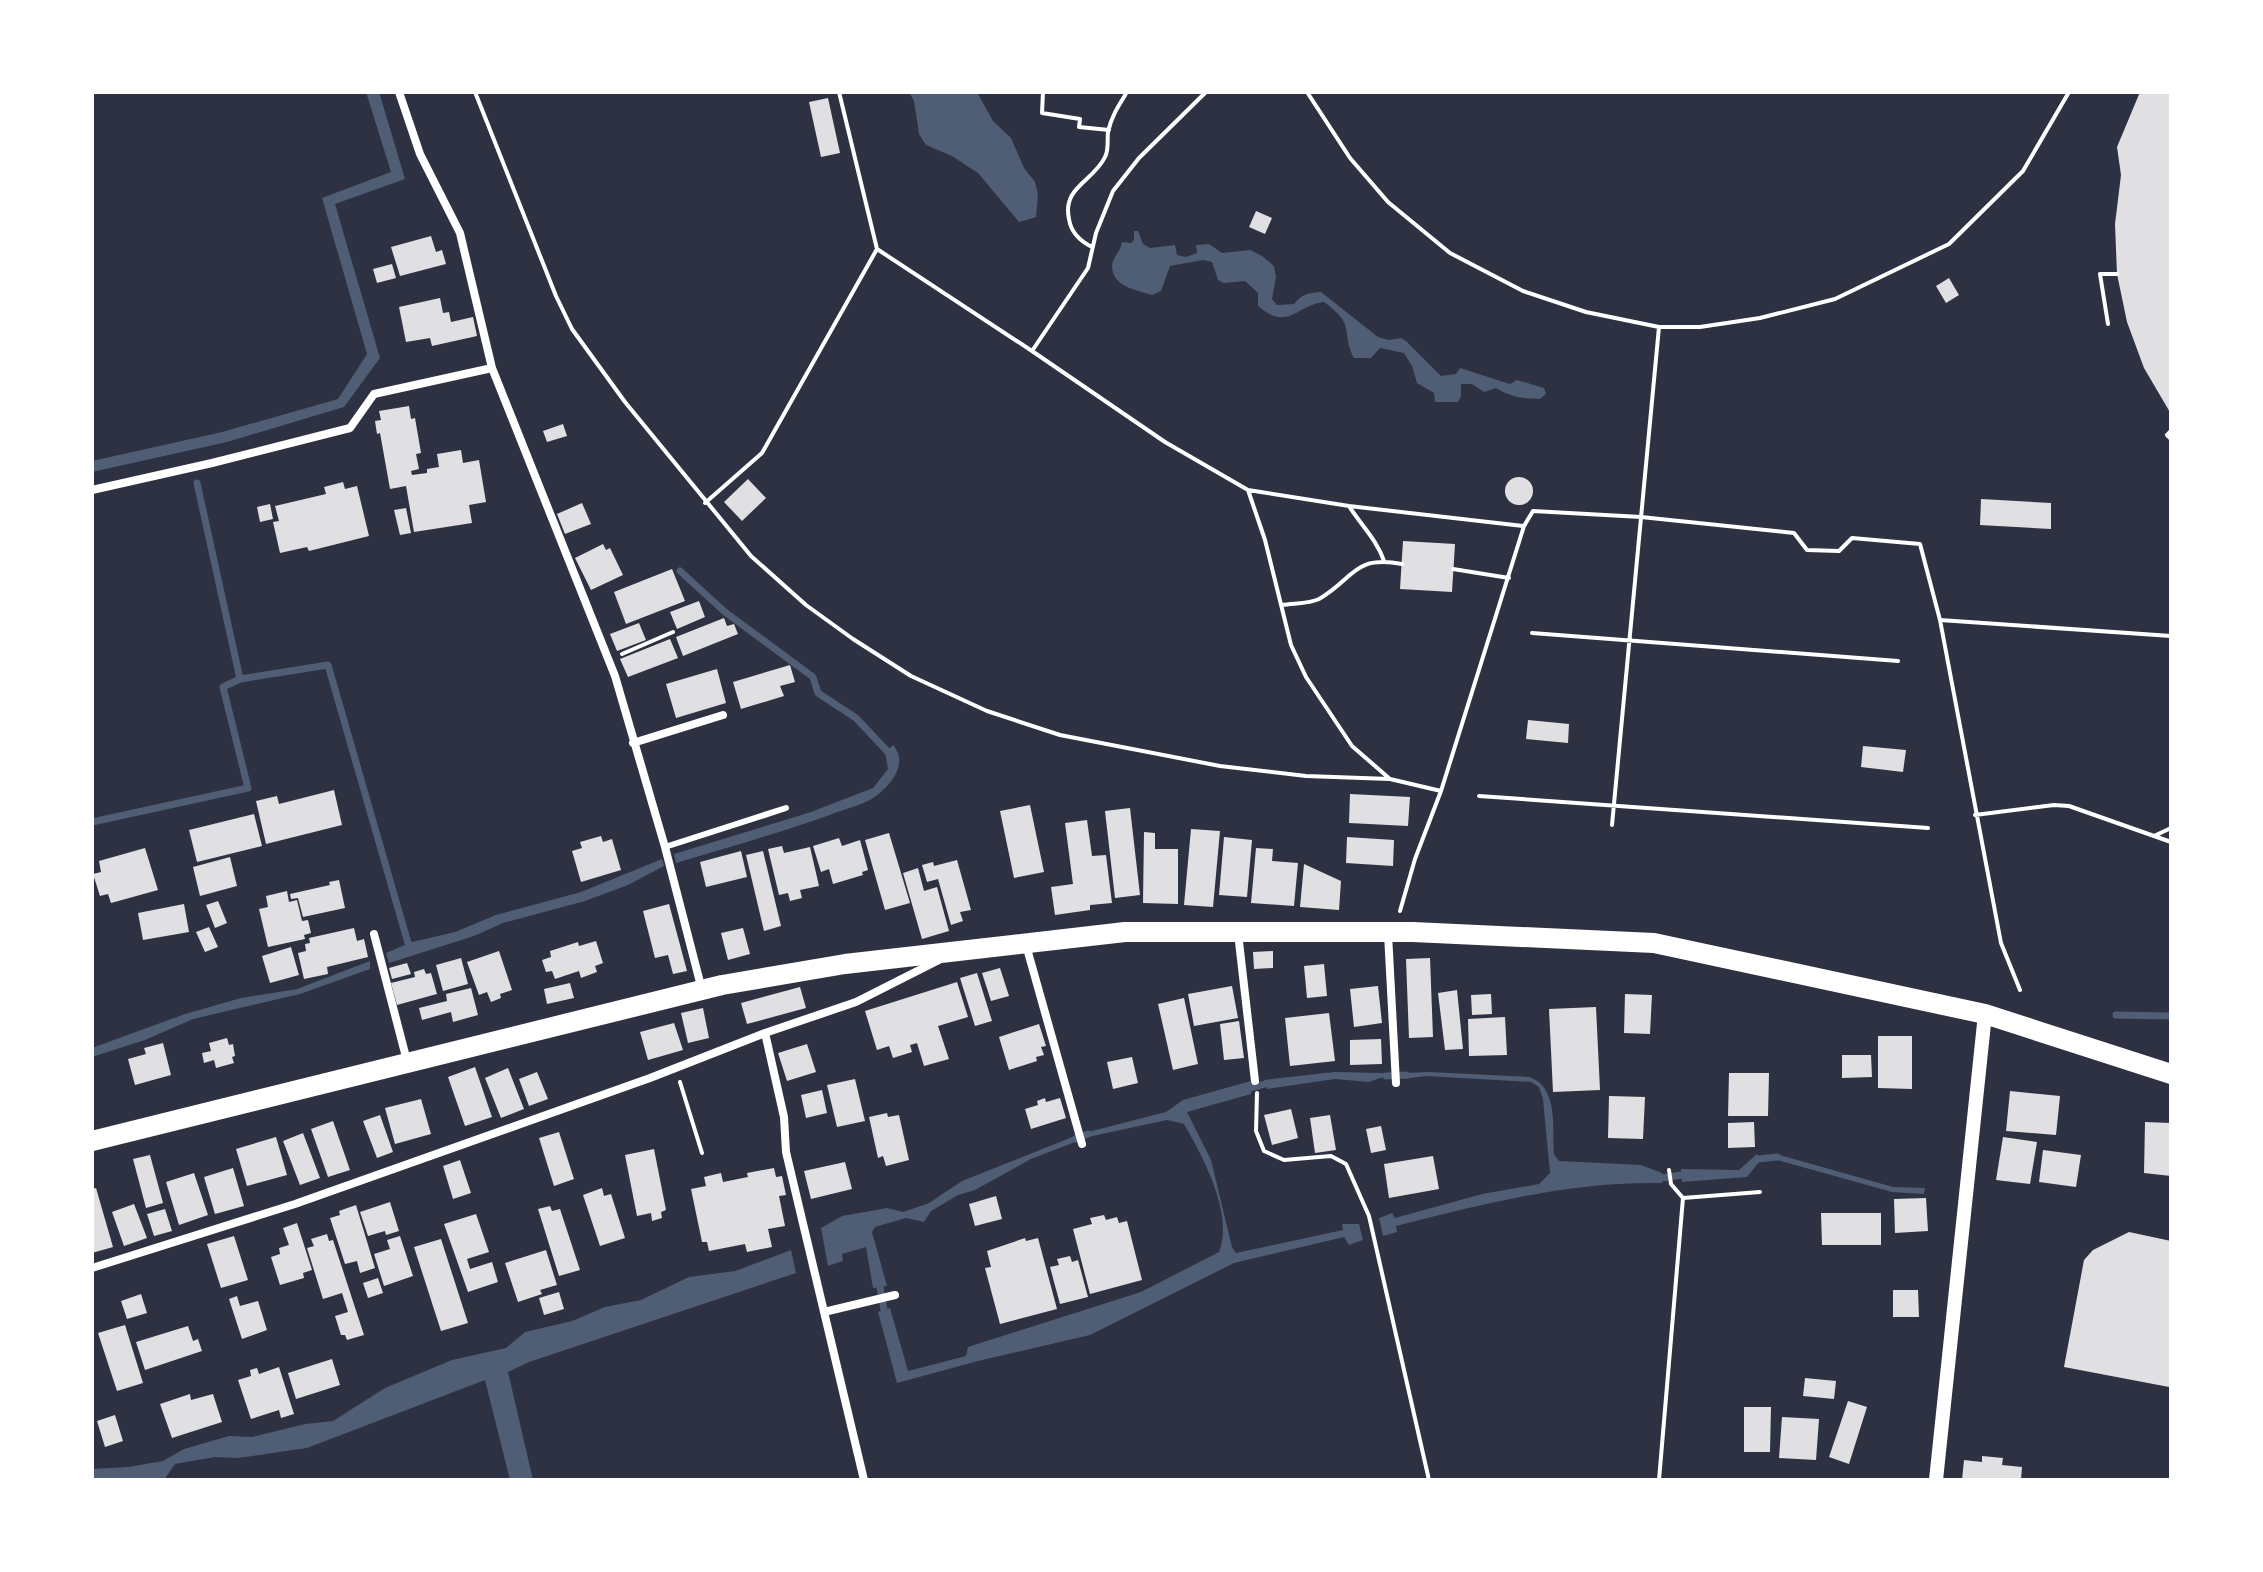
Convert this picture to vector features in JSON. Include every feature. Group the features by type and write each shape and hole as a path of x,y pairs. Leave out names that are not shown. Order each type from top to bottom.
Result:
{"highway":[{"path":"92,1141 702,990 845,964 1125,932 1388,933 1654,943 1985,1014 2171,1074"}],"street":[{"path":"399,92 420,154 460,233 492,368 609,660 665,847 702,990"},
{"path":"92,490 350,428 374,394 492,368"},
{"path":"633,743 723,715"},
{"path":"1238,932 1255,1081"},
{"path":"1388,933 1396,1083"},
{"path":"374,934 407,1062"},
{"path":"1026,944 1082,1144"},
{"path":"92,1268 295,1204 856,1002 953,952"},
{"path":"1936,1480 1985,1014"},
{"path":"765,1033 784,1117 786,1152 864,1480"},
{"path":"824,1312 895,1295"}],"lane":[{"path":"665,847 786,808"}],"path":[{"path":"475,92 572,329 705,503 751,556 818,613 911,676 987,711 1060,735 1207,764 1306,776 1390,779 1441,791"},
{"path":"705,503 762,453 877,249 839,92"},
{"path":"1043,92 1042,113 1080,119 1079,127 1109,130"},
{"path":"1092,248 1080,240 1070,225 1066,206 1072,193 1093,174 1107,155 1114,114 1127,92"},
{"path":"1032,351 1088,268 1113,191 1139,158 1206,92"},
{"path":"1307,92 1350,158 1388,202 1450,253 1523,291 1586,312 1659,327 1700,327 1760,318 1835,299 1949,244 2023,171 2069,92"},
{"path":"877,249 1165,442 1248,490 1349,506 1524,526"},
{"path":"2108,324 2100,274 2117,274"},
{"path":"1612,825 1659,327"},
{"path":"2171,431 2167,435 2171,439"},
{"path":"1248,490 1265,540 1291,645 1317,695 1352,746 1390,779"},
{"path":"1349,506 1379,547 1384,561"},
{"path":"1400,911 1524,526 1533,511 1641,517 1794,533 1807,550 1839,551 1852,538 1920,544 1940,620 2001,943 2020,990"},
{"path":"1282,605 1317,600 1364,563 1384,561 1402,564"},
{"path":"1453,569 1509,578"},
{"path":"1940,620 2171,636"},
{"path":"609,660 673,632"},
{"path":"1532,633 1898,661"},
{"path":"1479,796 1928,828"},
{"path":"1975,815 2054,805 2069,806 2171,842"},
{"path":"2154,836 2171,828"},
{"path":"676,1068 702,1153"},
{"path":"1258,1097 1256,1131 1264,1151 1284,1160 1331,1156 1346,1164 1358,1190 1369,1216 1429,1480"},
{"path":"1659,1480 1683,1198 1671,1184 1669,1170"},
{"path":"1683,1198 1760,1192"}],"water":[{"path":"366,92 379,92 405,179 335,204 380,358 344,407 227,442 92,472 92,461 222,432 338,399 367,354 322,198 391,172"},
{"path":"909,92 977,92 993,121 1011,138 1024,168 1035,182 1038,194 1036,217 1019,222 978,173 952,156 926,145 919,134 914,101"},
{"path":"1134,231 1138,231 1143,244 1150,248 1175,245 1177,255 1186,257 1197,253 1196,245 1209,244 1222,253 1250,250 1274,266 1276,277 1272,299 1277,305 1294,304 1306,295 1321,292 1378,337 1406,341 1441,376 1456,374 1460,368 1510,384 1517,380 1544,388 1546,394 1540,399 1528,399 1496,388 1484,392 1472,384 1461,384 1458,402 1435,402 1434,393 1417,383 1404,353 1380,348 1371,358 1354,358 1341,317 1324,302 1292,315 1277,317 1258,306 1258,293 1245,281 1224,283 1218,280 1212,262 1203,260 1170,266 1161,291 1152,295 1133,289 1116,279 1112,266 1122,242 1131,243 1134,240"},
{"path":"893,745 899,766 887,786 871,799 792,828 676,863 674,854 811,812 873,788 888,769 885,752"},
{"path":"662,859 664,866 628,885 585,901 503,923 474,936 389,963 386,953 412,942 455,932 496,915 581,892"},
{"path":"370,961 370,969 300,994 193,1019 145,1040 92,1057 92,1048 185,1014 241,998 297,989"},
{"path":"1334,1072 1384,1073 1386,1076 1369,1082 1335,1079 1267,1089 1264,1080"},
{"path":"1406,1073 1529,1077 1539,1082 1550,1099 1554,1154 1559,1161 1641,1165 1662,1173 1662,1183 1594,1186 1528,1196 1396,1226 1397,1232 1383,1236 1379,1218 1392,1213 1395,1218 1482,1194 1539,1184 1550,1173 1543,1099 1539,1087 1531,1082 1426,1076 1404,1079"},
{"path":"1251,1081 1251,1094 1187,1112 1211,1160 1236,1253 1343,1230 1342,1224 1359,1224 1363,1240 1349,1245 1344,1237 1234,1263 1090,1335 897,1383 878,1312 890,1308 908,1371 966,1356 968,1347 1141,1292 1219,1252 1223,1237 1220,1204 1200,1153 1184,1124 1167,1120 1088,1137 1088,1132 1166,1112 1183,1100"},
{"path":"1075,1136 1075,1142 1031,1159 975,1190 958,1195 931,1211 924,1222 906,1218 875,1227 872,1232 887,1286 873,1288 866,1247 842,1254 843,1261 828,1266 821,1228 842,1216 887,1208 903,1212 929,1203 962,1181"},
{"path":"1757,1154 1759,1162 1747,1177 1682,1182 1681,1169 1739,1170"},
{"path":"1776,1154 1893,1187 1925,1188 1924,1194 1892,1192 1777,1160"},
{"path":"791,1250 796,1273 529,1362 508,1372 533,1480 510,1480 485,1380 307,1448 175,1464 164,1480 92,1480 92,1469 163,1461 184,1449 229,1436 252,1437 305,1424 333,1421 385,1388 452,1360 506,1348 525,1332 572,1321 605,1307 641,1300 689,1277 735,1271"}],"building":[{"path":"2140,92 2171,92 2171,414 2144,368 2127,322 2117,274 2115,224 2121,175 2117,147"},
{"path":"828,98 840,153 821,157 809,102"},
{"path":"1256,211 1272,218 1265,234 1249,227"},
{"path":"431,236 436,252 442,250 446,264 400,276 391,247"},
{"path":"392,264 396,278 377,283 373,269"},
{"path":"1949,278 1959,295 1946,303 1936,286"},
{"path":"440,298 443,313 449,312 451,322 473,317 477,336 432,346 430,338 406,342 399,307"},
{"path":"409,406 411,419 415,418 421,453 416,454 419,469 411,471 412,475 439,467 437,454 461,450 463,463 479,460 486,502 469,505 472,523 414,532 406,486 390,489 375,421 381,420 379,411"},
{"path":"563,424 567,436 547,442 543,431"},
{"path":"1519,477 1529,481 1533,491 1529,501 1519,505 1509,501 1505,491 1509,481"},
{"path":"748,479 766,498 742,521 724,502"},
{"path":"343,482 345,489 357,486 369,536 309,551 307,547 280,553 273,522 279,521 275,506 326,494 324,487"},
{"path":"1981,499 2051,503 2051,529 1980,525"},
{"path":"582,503 591,524 565,534 557,514"},
{"path":"270,504 273,519 260,522 257,507"},
{"path":"406,508 411,533 400,535 394,510"},
{"path":"1403,541 1455,544 1452,592 1400,589"},
{"path":"603,544 606,550 610,548 623,575 591,590 575,558"},
{"path":"672,569 685,601 626,624 614,592"},
{"path":"699,601 705,617 677,629 670,612"},
{"path":"724,618 727,626 734,624 738,634 683,656 676,637"},
{"path":"639,623 646,640 617,651 610,634"},
{"path":"670,639 678,658 628,677 620,659"},
{"path":"790,665 795,682 780,686 784,696 741,709 733,682"},
{"path":"717,669 726,703 676,718 666,684"},
{"path":"1528,720 1569,724 1568,743 1526,739"},
{"path":"1863,746 1906,750 1903,772 1861,767"},
{"path":"334,790 342,825 266,844 256,801 277,796 279,804"},
{"path":"1350,794 1410,797 1408,826 1349,823"},
{"path":"1030,805 1044,872 1014,878 1000,811"},
{"path":"1130,808 1140,895 1115,898 1105,811"},
{"path":"254,814 262,846 197,862 189,830"},
{"path":"1087,820 1092,856 1106,855 1112,903 1090,905 1090,910 1055,915 1051,887 1073,884 1065,823"},
{"path":"1191,829 1220,831 1213,907 1184,905"},
{"path":"1144,832 1155,833 1155,849 1178,849 1178,904 1143,903"},
{"path":"889,833 910,903 885,910 865,840"},
{"path":"601,836 603,842 612,839 621,870 581,882 572,851 582,848 580,842"},
{"path":"1224,837 1252,840 1247,897 1219,895"},
{"path":"1347,837 1394,840 1393,866 1346,863"},
{"path":"839,838 842,846 860,840 868,870 862,872 863,875 833,884 829,869 821,872 813,846"},
{"path":"782,846 784,853 810,847 819,886 800,890 802,898 790,901 788,893 779,895 768,849"},
{"path":"145,848 158,890 111,903 108,894 100,896 93,874 101,872 99,861"},
{"path":"1256,848 1273,849 1272,861 1298,863 1294,906 1251,903"},
{"path":"741,851 747,877 706,887 700,862"},
{"path":"763,851 781,926 764,931 746,855"},
{"path":"230,857 237,886 200,896 193,867"},
{"path":"957,860 971,910 960,912 963,921 951,925 938,879 927,882 922,865 933,862 934,866"},
{"path":"1304,864 1341,881 1339,910 1300,907"},
{"path":"918,868 924,891 937,887 949,931 922,939 903,873"},
{"path":"339,880 345,908 303,917 298,898 291,899 290,894"},
{"path":"287,891 289,902 297,900 302,921 308,920 311,933 304,935 305,939 268,947 259,909 268,907 266,896"},
{"path":"218,901 227,923 215,928 206,905"},
{"path":"184,904 189,932 143,940 138,913"},
{"path":"669,904 687,971 673,974 668,955 655,958 643,911"},
{"path":"209,927 218,947 205,952 196,932"},
{"path":"354,928 357,941 364,939 368,957 327,967 328,974 304,979 298,953 306,951 305,944 310,943 309,938"},
{"path":"743,928 750,954 728,960 721,933"},
{"path":"596,941 603,963 595,966 597,972 581,978 579,971 555,979 552,971 546,972 542,960 551,957 550,951 578,942 579,946"},
{"path":"291,947 299,975 270,983 262,956"},
{"path":"499,951 512,990 500,994 501,998 491,1002 487,992 479,995 467,962"},
{"path":"1273,951 1273,968 1254,969 1253,952"},
{"path":"461,958 468,984 443,991 436,965"},
{"path":"1430,958 1433,1037 1409,1038 1406,959"},
{"path":"407,963 411,974 392,979 389,968"},
{"path":"1324,964 1327,996 1307,998 1304,966"},
{"path":"1000,968 1009,996 991,1001 982,973"},
{"path":"424,969 426,974 431,973 437,994 397,1005 391,983 415,977 414,972"},
{"path":"977,973 992,1021 975,1026 960,978"},
{"path":"957,982 968,1017 938,1026 949,1059 924,1066 917,1043 910,1045 912,1052 893,1058 889,1046 877,1050 865,1011"},
{"path":"570,983 574,998 547,1004 544,989"},
{"path":"1232,986 1238,1018 1194,1026 1188,994"},
{"path":"1378,986 1382,1023 1354,1027 1350,989"},
{"path":"800,987 806,1008 747,1024 741,1003"},
{"path":"471,988 478,1015 453,1022 451,1012 422,1020 419,1008 447,1001 446,994"},
{"path":"1457,990 1463,1049 1445,1050 1438,993"},
{"path":"1491,994 1492,1014 1472,1015 1471,995"},
{"path":"1625,994 1652,995 1650,1034 1624,1033"},
{"path":"1184,998 1198,1064 1173,1070 1158,1004"},
{"path":"1596,1007 1600,1090 1553,1092 1549,1009"},
{"path":"703,1008 709,1038 688,1043 681,1013"},
{"path":"1329,1013 1335,1061 1290,1066 1285,1018"},
{"path":"1505,1017 1507,1055 1469,1056 1468,1019"},
{"path":"1239,1021 1244,1058 1224,1060 1220,1024"},
{"path":"674,1023 683,1050 648,1060 640,1032"},
{"path":"1039,1024 1046,1046 1041,1047 1044,1055 1036,1057 1037,1061 1009,1070 999,1037"},
{"path":"1878,1036 1912,1036 1912,1089 1878,1088"},
{"path":"227,1038 229,1045 233,1044 234,1063 216,1068 214,1060 204,1063 202,1053 211,1051 209,1043"},
{"path":"1381,1039 1382,1064 1350,1065 1350,1040"},
{"path":"163,1043 171,1075 135,1085 128,1059 146,1054 144,1048"},
{"path":"807,1044 816,1072 787,1081 778,1053"},
{"path":"1842,1055 1871,1055 1872,1077 1842,1078"},
{"path":"1132,1057 1138,1083 1113,1089 1107,1062"},
{"path":"475,1067 492,1117 465,1126 448,1077"},
{"path":"508,1068 524,1109 501,1118 485,1078"},
{"path":"537,1072 548,1099 529,1106 519,1079"},
{"path":"1729,1073 1769,1073 1768,1116 1728,1116"},
{"path":"855,1079 865,1121 837,1127 827,1085"},
{"path":"822,1090 827,1113 806,1118 801,1095"},
{"path":"2010,1091 2060,1096 2056,1135 2006,1131"},
{"path":"1609,1096 1645,1097 1643,1139 1608,1138"},
{"path":"1045,1098 1046,1102 1060,1098 1066,1118 1031,1129 1025,1109 1038,1105 1037,1101"},
{"path":"421,1099 431,1134 395,1144 385,1108"},
{"path":"1291,1109 1298,1138 1272,1145 1264,1115"},
{"path":"887,1113 888,1117 899,1115 909,1160 886,1166 883,1156 878,1158 869,1117"},
{"path":"380,1115 393,1152 377,1158 363,1121"},
{"path":"1330,1115 1336,1150 1315,1153 1310,1118"},
{"path":"333,1121 350,1170 328,1177 311,1129"},
{"path":"1754,1122 1755,1147 1728,1148 1728,1123"},
{"path":"2145,1122 2171,1123 2171,1176 2144,1173"},
{"path":"1381,1126 1386,1150 1371,1153 1366,1129"},
{"path":"559,1132 574,1179 554,1186 539,1138"},
{"path":"303,1133 320,1178 300,1185 283,1141"},
{"path":"276,1137 287,1175 247,1186 236,1149"},
{"path":"2003,1137 2037,1142 2030,1184 1996,1180"},
{"path":"654,1149 666,1210 661,1212 662,1218 652,1221 651,1213 637,1216 625,1155"},
{"path":"2043,1150 2081,1155 2076,1187 2039,1182"},
{"path":"150,1155 163,1203 146,1208 133,1159"},
{"path":"1433,1156 1439,1189 1389,1198 1384,1164"},
{"path":"460,1160 471,1193 453,1199 443,1166"},
{"path":"845,1162 852,1189 811,1199 804,1171"},
{"path":"233,1168 244,1206 215,1214 204,1177"},
{"path":"774,1168 776,1177 782,1176 786,1195 779,1196 785,1226 768,1229 772,1247 747,1252 745,1244 709,1251 707,1242 702,1242 691,1189 706,1186 704,1177 721,1173 723,1182"},
{"path":"194,1173 208,1215 179,1225 166,1182"},
{"path":"96,1188 113,1247 92,1253 92,1189"},
{"path":"602,1188 604,1196 611,1194 625,1238 600,1246 583,1195"},
{"path":"996,1196 1002,1219 975,1226 969,1204"},
{"path":"1926,1198 1928,1231 1895,1233 1894,1199"},
{"path":"390,1202 399,1231 368,1236 360,1212"},
{"path":"134,1204 147,1238 124,1246 112,1212"},
{"path":"356,1205 375,1268 360,1273 357,1261 345,1264 330,1218"},
{"path":"550,1206 552,1211 560,1209 580,1270 559,1276 538,1209"},
{"path":"165,1209 172,1231 154,1236 147,1214"},
{"path":"1821,1213 1881,1213 1881,1245 1822,1245"},
{"path":"476,1214 489,1252 467,1259 470,1269 492,1262 498,1282 468,1292 444,1224"},
{"path":"1104,1215 1106,1220 1117,1217 1119,1223 1127,1221 1142,1280 1090,1294 1073,1229 1092,1224 1090,1218"},
{"path":"297,1223 312,1270 303,1273 304,1278 280,1285 271,1257 280,1254 279,1248 289,1245 283,1228"},
{"path":"2129,1232 2171,1241 2169,1387 2064,1367 2084,1260 2093,1250"},
{"path":"327,1234 329,1241 333,1240 364,1335 347,1340 345,1335 341,1335 335,1316 348,1312 342,1293 323,1299 307,1248 314,1246 311,1239"},
{"path":"234,1236 248,1280 221,1288 207,1244"},
{"path":"400,1236 413,1276 384,1286 374,1254 390,1249 387,1240"},
{"path":"1025,1238 1026,1241 1038,1238 1057,1309 1000,1324 985,1268 991,1267 987,1251"},
{"path":"441,1239 468,1323 441,1331 414,1247"},
{"path":"546,1250 557,1285 518,1302 505,1263"},
{"path":"1070,1256 1072,1262 1078,1260 1088,1297 1060,1304 1050,1267 1059,1265 1057,1259"},
{"path":"378,1278 383,1293 368,1298 363,1283"},
{"path":"1893,1290 1918,1290 1919,1317 1893,1317"},
{"path":"559,1292 564,1309 544,1315 539,1298"},
{"path":"141,1294 147,1313 127,1319 121,1301"},
{"path":"237,1296 240,1306 258,1301 267,1330 242,1339 229,1299"},
{"path":"125,1325 143,1383 117,1391 98,1333"},
{"path":"188,1326 193,1341 198,1339 202,1351 145,1370 136,1342"},
{"path":"332,1359 340,1385 296,1399 288,1373"},
{"path":"279,1367 294,1414 281,1418 279,1410 251,1419 238,1380 251,1376 250,1370 257,1368 259,1374"},
{"path":"1805,1378 1836,1381 1834,1399 1803,1396"},
{"path":"190,1394 191,1400 213,1394 222,1422 172,1438 160,1404"},
{"path":"1848,1401 1867,1407 1849,1464 1829,1457"},
{"path":"1744,1407 1771,1407 1770,1452 1744,1452"},
{"path":"115,1415 123,1441 105,1447 97,1421"},
{"path":"1782,1417 1819,1419 1816,1460 1779,1458"},
{"path":"1982,1456 2003,1458 2002,1465 2022,1467 2021,1480 1962,1480 1964,1460 1982,1462"}],"waterway":[{"path":"197,483 240,679"},
{"path":"680,571 725,612 813,677 818,693 856,718 887,751"},
{"path":"92,822 248,788 223,687 240,679 328,665 408,943"},
{"path":"2116,1015 2171,1016"},
{"path":"1386,1076 1406,1075"},
{"path":"1251,1088 1265,1084"},
{"path":"1075,1139 1088,1134"},
{"path":"1758,1159 1777,1157"},
{"path":"1662,1178 1682,1175"},
{"path":"880,1287 884,1310"}]}
